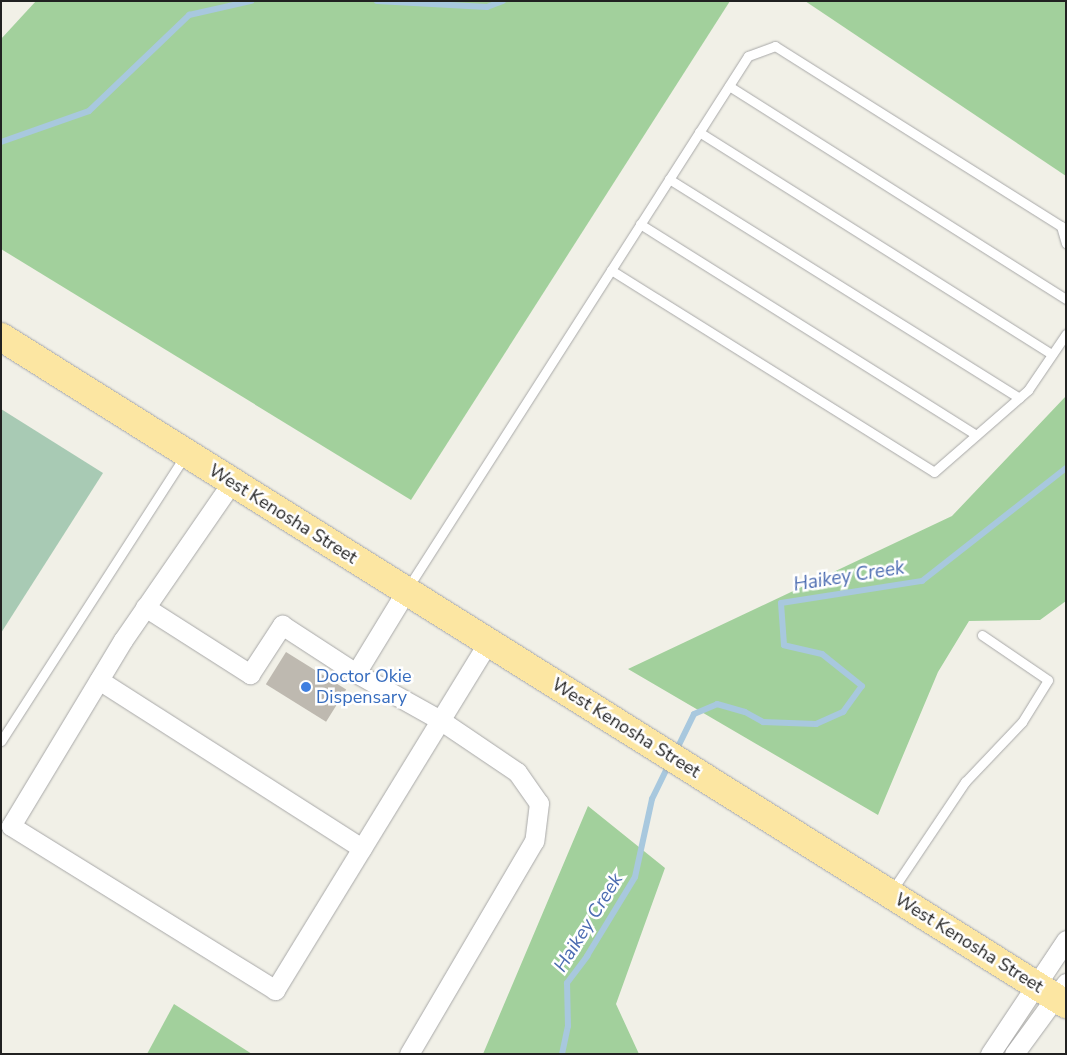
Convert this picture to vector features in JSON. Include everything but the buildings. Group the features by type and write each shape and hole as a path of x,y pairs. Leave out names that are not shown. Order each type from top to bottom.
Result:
{"main road":[{"name":"West Kenosha Street","path":"1,337 890,893 1055,992"}],"street":[{"path":"232,482 146,607 99,680 11,826 275,990 488,642"},
{"path":"356,673 406,591"},
{"path":"146,607 250,674 282,625 356,673 440,720 517,772 539,803 534,841 409,1054"},
{"path":"99,680 362,848"},
{"path":"1014,1054 1055,992 1066,940"},
{"path":"990,1054 1055,992"}],"lane":[{"path":"406,591 748,56 774,46 1061,226 1066,243"},
{"path":"728,86 1066,299"},
{"path":"699,132 1052,354"},
{"path":"669,179 1019,398"},
{"path":"640,224 976,435"},
{"path":"611,270 934,472 1028,390 1066,334"},
{"path":"1,741 186,453"},
{"path":"890,893 965,782 1022,722 1048,680 982,635"}],"green space":[{"path":"36,1 730,1 411,500 1,249 1,39"},
{"path":"805,1 1066,1 1066,176"},
{"path":"1066,396 1066,601 1040,620 969,621 938,672 878,815 628,669 952,516"},
{"path":"1,409 103,473 1,633"},
{"path":"588,806 665,868 616,1004 639,1054 483,1054"},
{"path":"174,1004 252,1054 147,1054"}],"waterway":[{"path":"1,142 89,111 189,15 251,1"},
{"path":"377,1 487,7 503,1"},
{"name":"Haikey Creek","path":"675,753 694,714 717,704 745,712 763,722 816,724 843,712 862,686 822,654 784,645 781,603 922,581 1066,468"},
{"name":"Haikey Creek","path":"562,1054 568,1026 567,983 587,956 635,877 652,799 669,764"}],"place":[{"name":"Doctor Okie Dispensary","path":"306,687"}]}
